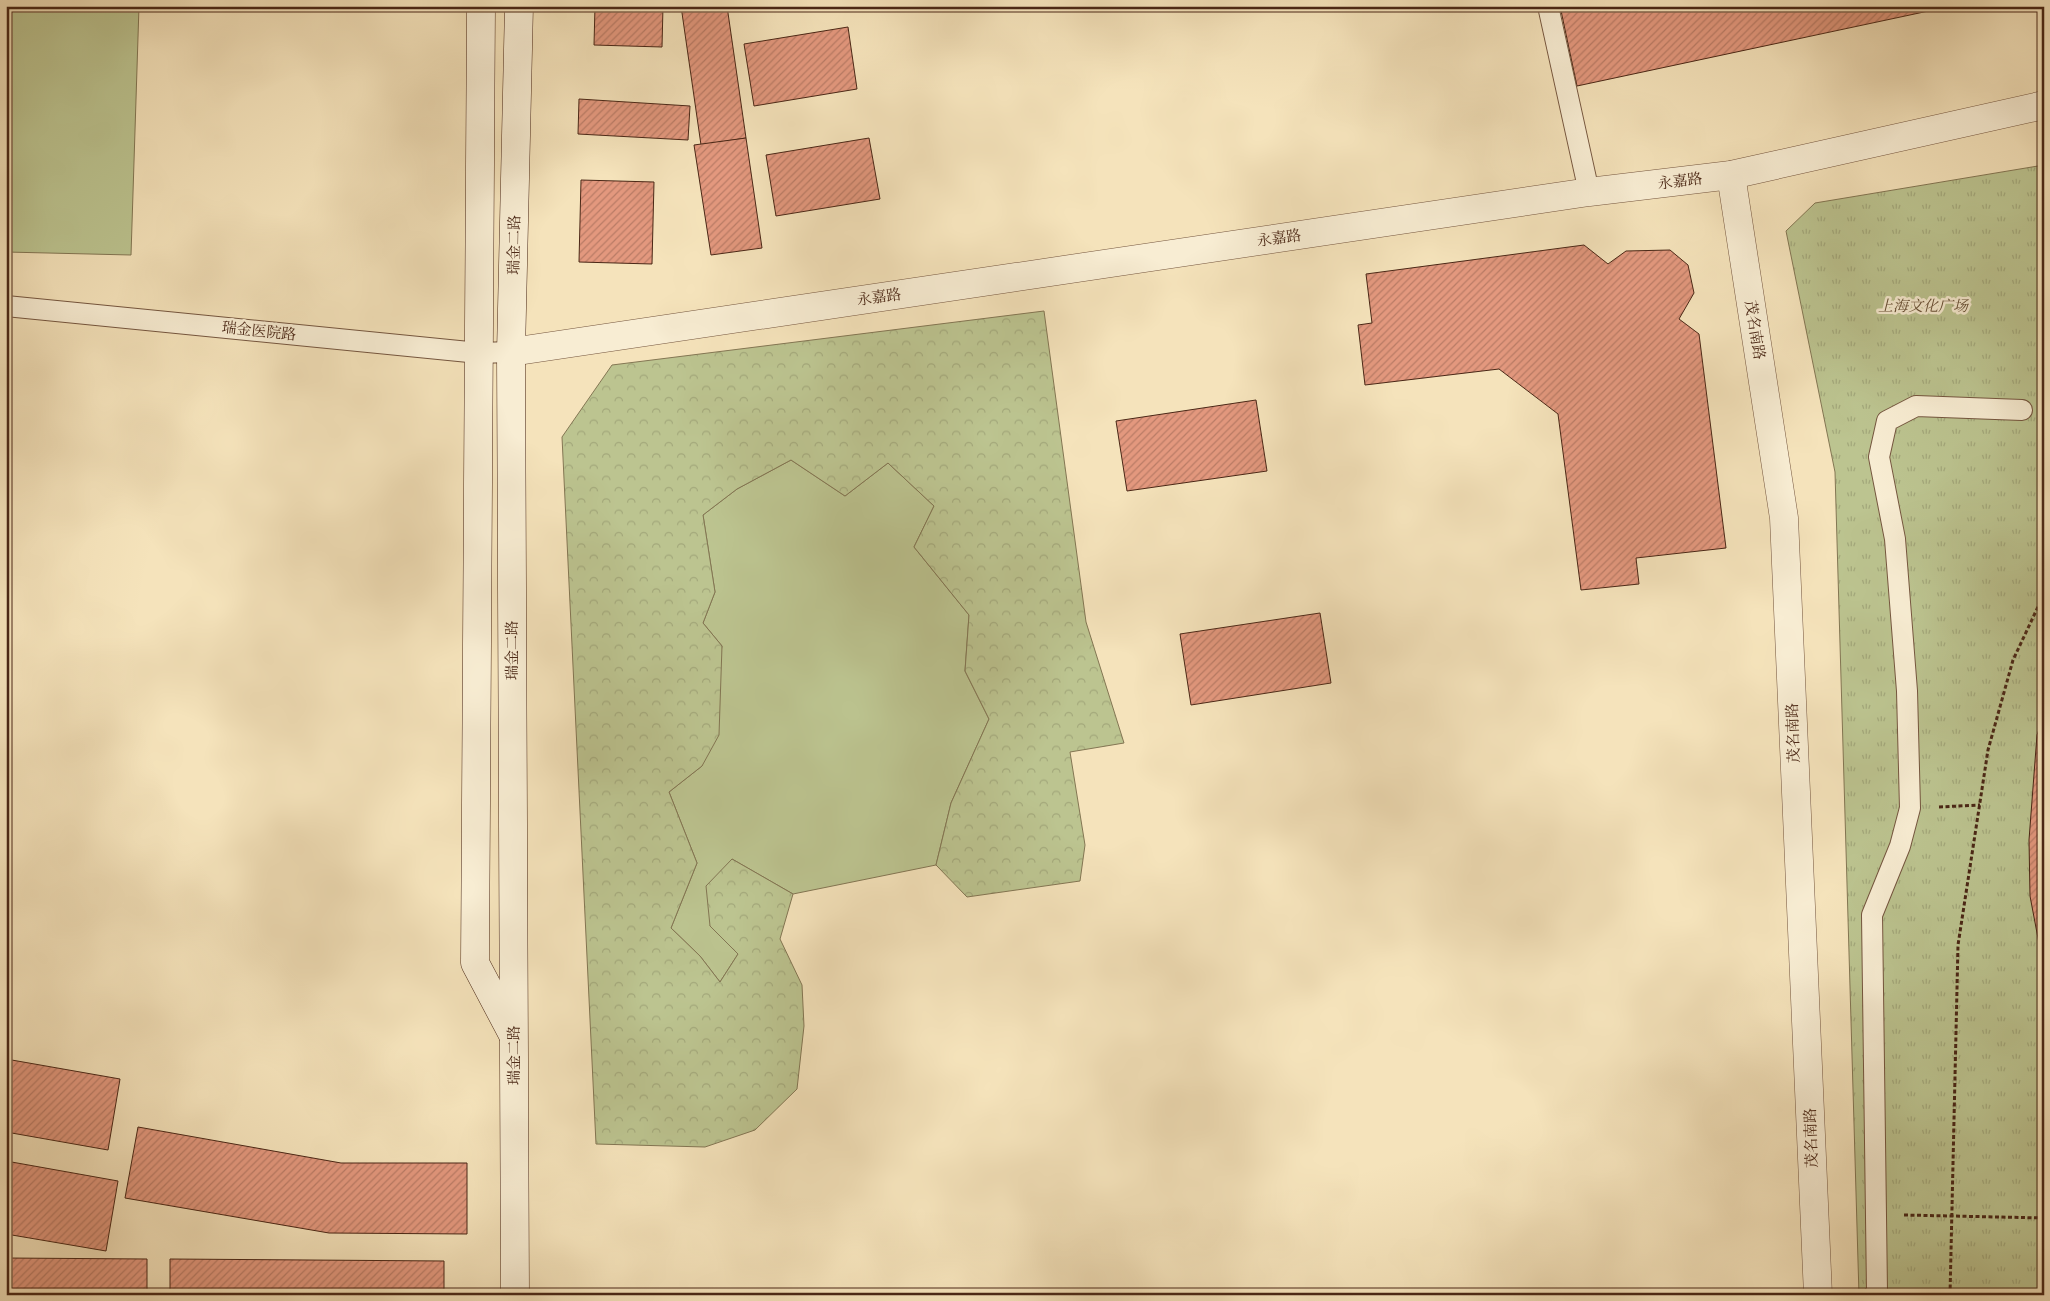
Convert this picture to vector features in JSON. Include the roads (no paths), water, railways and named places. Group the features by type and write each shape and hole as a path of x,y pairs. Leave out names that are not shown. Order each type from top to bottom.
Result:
{"street":[{"path":"481,6 475,963 514,1036"},
{"name":"瑞金二路","path":"514,1295 511,352 519,6"},
{"name":"永嘉路","path":"511,352 1589,192 1731,175 2044,105"},
{"name":"茂名南路","path":"1731,175 1784,518 1818,1295"}],"lane":[{"path":"1548,6 1589,192"},
{"name":"瑞金医院路","path":"6,306 479,353 511,352"},
{"path":"1874,1295 1878,1292 1872,915 1900,846 1910,808 1907,691 1895,539 1879,457 1887,421 1916,406 2022,410"}],"park label":[{"name":"上海文化广场","path":"1923,306"}]}
